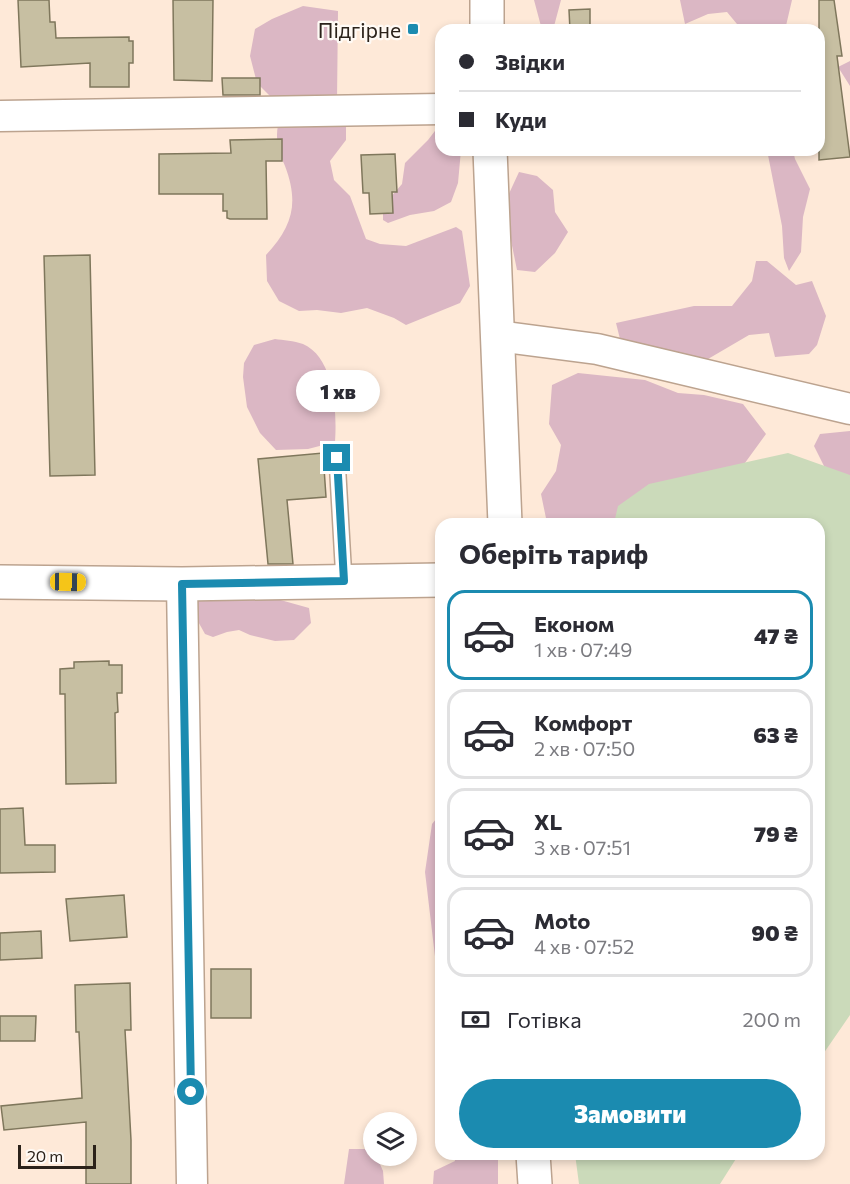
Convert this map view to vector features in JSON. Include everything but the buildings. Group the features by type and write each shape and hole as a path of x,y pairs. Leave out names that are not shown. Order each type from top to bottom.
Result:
{"main road":[{"path":"487,0 488,24"},
{"path":"490,156 506,518"},
{"path":"0,582 182,584 435,580"},
{"path":"533,1160 535,1184"}],"street":[{"path":"0,116 435,109"},
{"path":"498,336 597,349 850,409"},
{"path":"182,584 192,1184"}],"lane":[{"path":"337,458 344,581"}],"shaded area":[{"path":"534,0 561,0 555,24 540,24"},
{"path":"680,0 792,0 786,24 737,24 727,12 708,14 685,24"},
{"path":"303,6 338,11 337,100 271,97 257,83 250,56 255,29"},
{"path":"850,61 850,86 838,67"},
{"path":"346,124 346,140 330,161 334,180 350,196 366,239 380,244 406,246 456,227 462,231 470,286 460,303 406,325 367,308 341,313 317,310 299,311 279,301 267,281 266,255 288,224 292,191 278,146 278,125"},
{"path":"435,131 435,156 460,156 458,183 451,202 434,211 410,215 388,223 383,220 383,206 402,184 405,163"},
{"path":"768,156 794,156 810,189 803,217 801,252 789,271 784,258 782,226"},
{"path":"519,172 537,176 553,190 555,212 568,232 555,253 535,272 517,270 508,226 506,200"},
{"path":"756,261 767,261 796,285 812,281 826,316 817,345 809,354 775,357 769,333 749,335 708,359 621,343 616,323 694,306 732,306 752,281"},
{"path":"275,339 303,344 314,351 322,361 332,387 335,442 308,449 276,450 260,433 247,407 243,377 244,363 254,345"},
{"path":"578,373 645,380 678,393 704,395 743,404 766,434 734,478 642,518 546,518 541,494 556,471 561,445 549,424 552,385"},
{"path":"850,431 850,482 824,466 814,446 820,434"},
{"path":"788,453 850,475 850,1015 825,1051 825,518 615,518 618,506 649,484"},
{"path":"200,591 259,594 309,608 311,623 294,640 275,641 239,630 213,637 205,634 195,616 192,604"},
{"path":"435,820 435,956 425,872 432,824"},
{"path":"349,1149 363,1149 363,1166 381,1166 383,1171 384,1184 344,1184"},
{"path":"498,1160 498,1184 433,1184 434,1171 455,1161"},
{"path":"576,1160 735,1160 720,1184 579,1184"}],"place":[{"name":"Підгірне","path":"413,29"}],"route":[{"path":"191,1092 182,584 344,581 337,458"}]}
